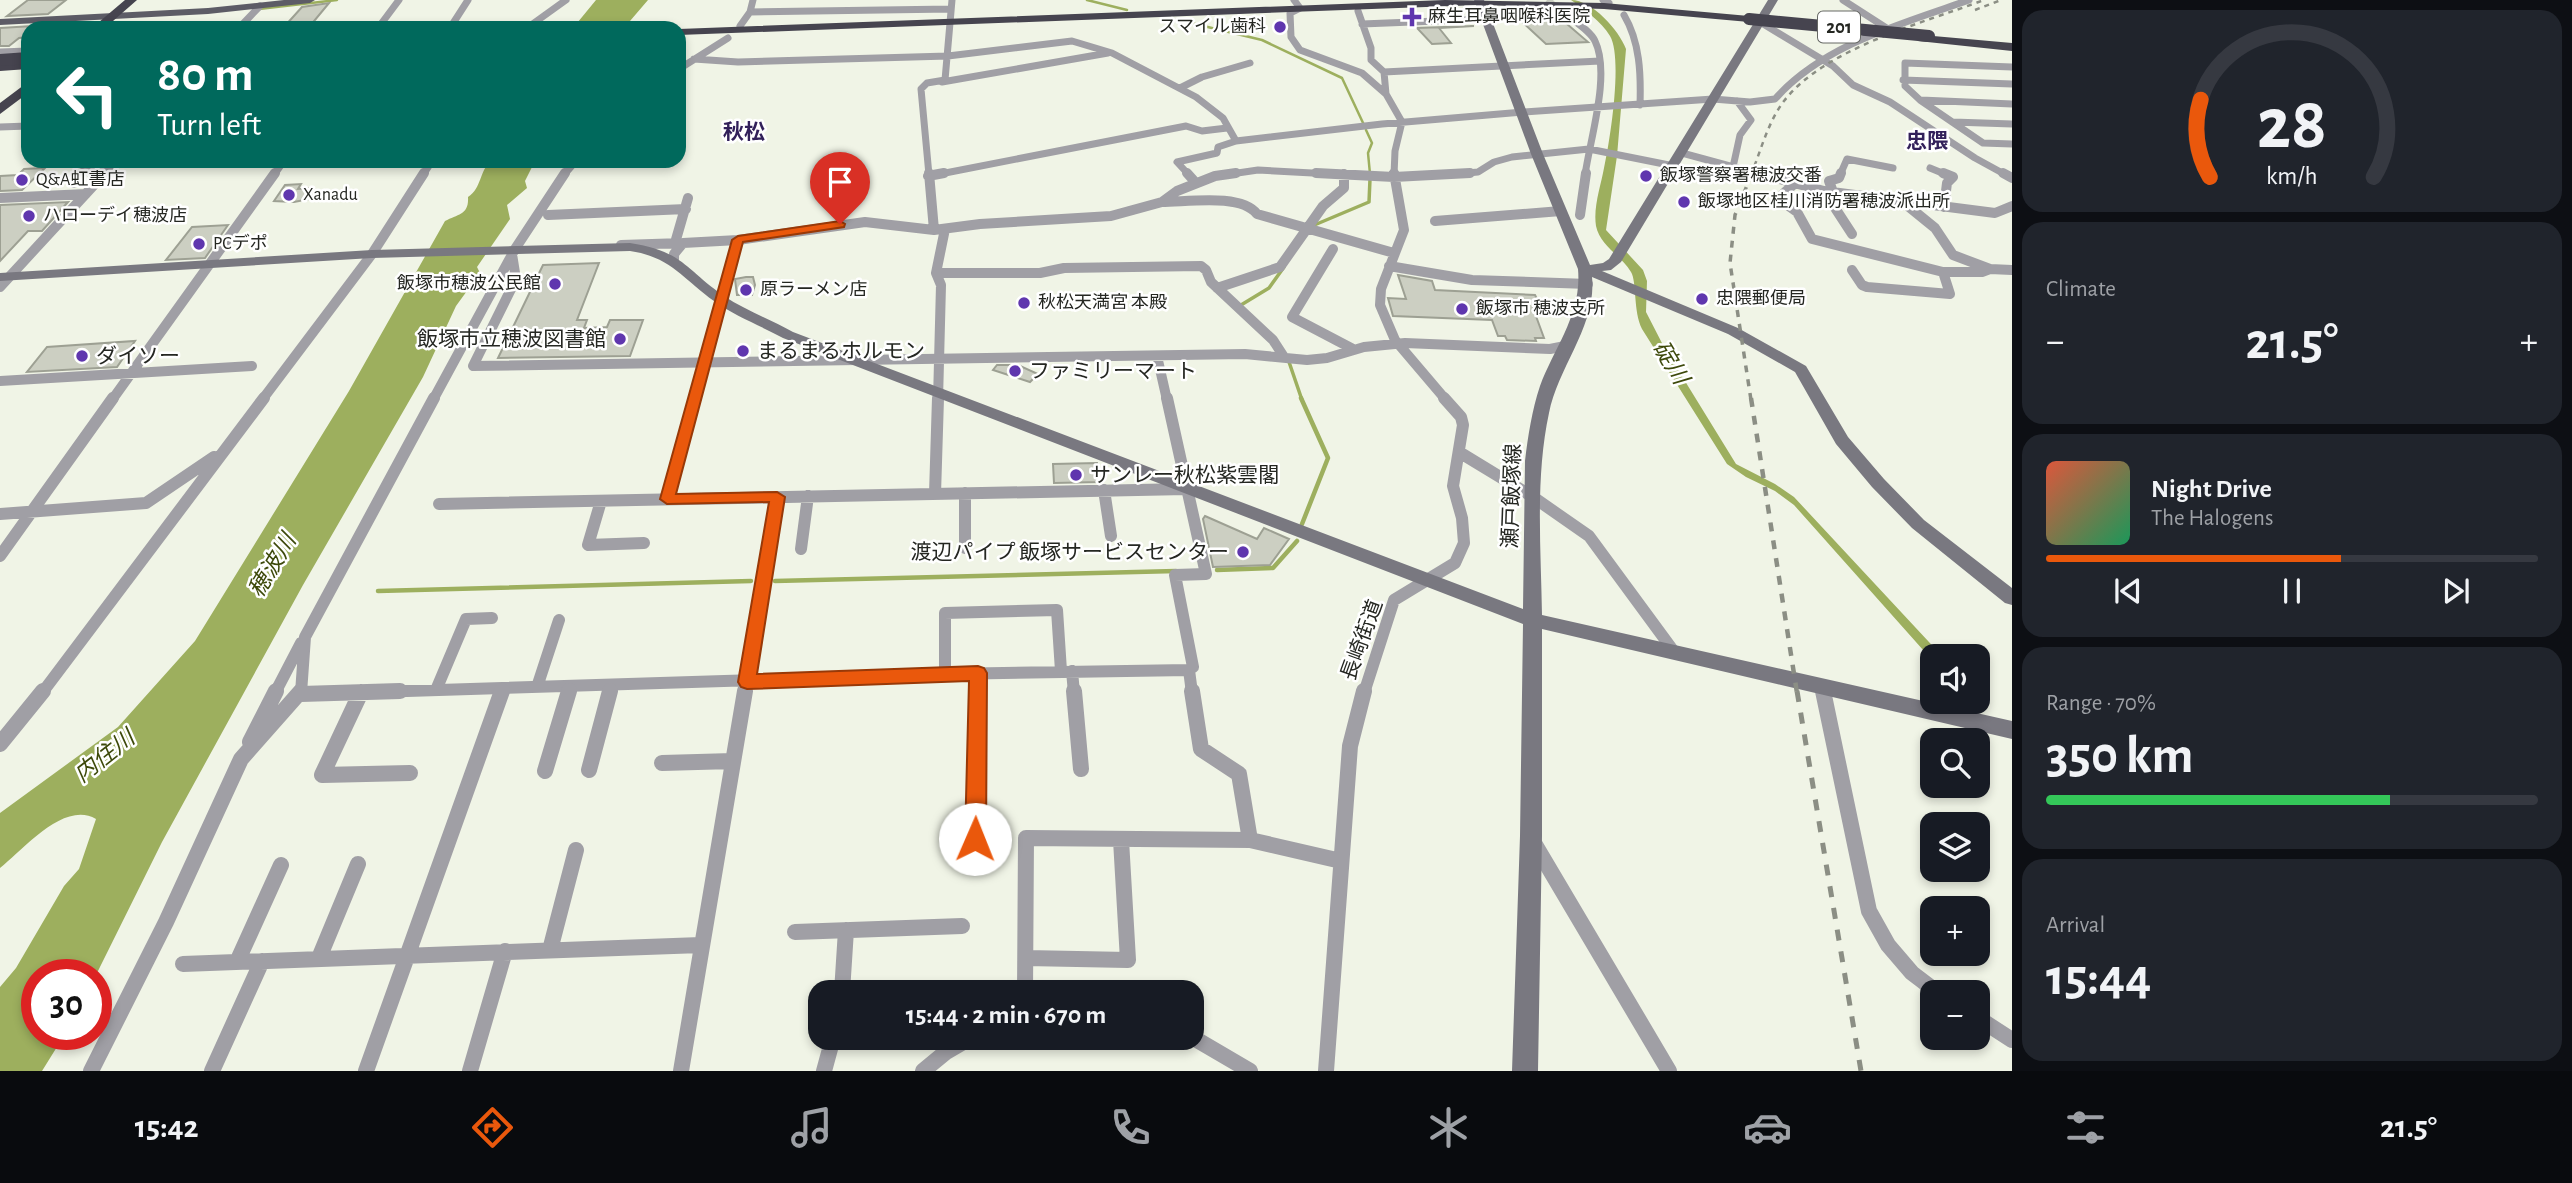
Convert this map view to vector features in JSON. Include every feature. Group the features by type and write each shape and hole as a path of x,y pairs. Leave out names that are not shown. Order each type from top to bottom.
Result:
{"highway":[{"path":"104,20 120,0"},
{"path":"104,20 132,0"},
{"name":"201","path":"686,34 951,19 1480,3 1567,8 1606,5 2012,45"},
{"path":"1,58 21,56"},
{"path":"1,58 21,63"},
{"path":"0,98 21,81"},
{"path":"0,110 21,92"}],"main road":[{"path":"52,21 104,20 310,0"},
{"path":"0,22 21,22"}],"street":[{"path":"383,21 399,0"},
{"path":"454,21 468,0"},
{"path":"537,21 566,0"},
{"path":"740,26 750,12 753,0"},
{"path":"942,82 945,80 948,55 951,0"},
{"path":"1587,277 1614,262 1629,242 1713,99 1752,21 1773,0"},
{"path":"1843,0 1888,29"},
{"path":"1196,183 1177,162 1217,153 1218,147 1236,141 1402,122 1713,99 1775,99 1791,81 1821,61 1888,29 1969,0"},
{"path":"1480,3 1537,155 1587,277"},
{"path":"244,21 256,6"},
{"path":"1355,6 1371,48 1371,60 1384,72 1386,94"},
{"path":"1295,7 1291,37 1300,50 1362,73 1386,94 1402,122"},
{"path":"1567,8 1595,39 1600,61 1601,108 1580,215"},
{"path":"750,12 951,19"},
{"path":"1624,15 1634,33 1633,40 1638,52 1638,105"},
{"path":"1362,23 1487,19"},
{"path":"1752,21 1833,66 1853,85 1890,102 1975,158 2012,178"},
{"path":"686,64 728,38"},
{"path":"694,59 738,62 948,55 1072,41 1112,53 1180,88 1215,110 1223,118 1236,141"},
{"path":"934,230 921,89 927,83 1112,53"},
{"path":"1384,72 1600,61"},
{"path":"1180,88 1202,77 1250,63"},
{"path":"2012,73 2008,67 1905,63 1903,80 1920,100 1983,144 2012,145"},
{"path":"1903,80 2012,84"},
{"path":"1920,100 2012,104"},
{"path":"1733,167 1740,135 1751,120 1737,101"},
{"path":"1951,121 2012,124"},
{"name":"長崎街道","path":"1326,1071 1350,746 1364,692 1394,600 1455,563 1464,543 1462,518 1453,486 1463,425 1461,417 1395,343 1379,306 1404,224 1394,177 1394,151 1402,122"},
{"path":"0,127 21,126"},
{"path":"928,176 1115,141 1120,137 1141,133 1186,126 1202,131 1227,128"},
{"path":"1162,202 1171,194 1215,176 1258,170 1394,177 1478,172 1494,162 1591,149 1674,166"},
{"path":"1682,153 1828,192 1995,213 2003,212 2012,206"},
{"path":"1852,234 1828,192 1829,181 1839,178 1847,159 1894,168"},
{"path":"0,287 5,276 86,194 106,168"},
{"path":"0,556 279,168"},
{"path":"0,744 62,668 372,254 427,168"},
{"path":"90,1071 166,922 242,759 305,637 512,251 570,168"},
{"path":"1930,168 1954,177 1947,183 1944,207"},
{"path":"73,183 83,172 103,170"},
{"path":"1217,288 1280,267 1323,205 1344,188 1344,174"},
{"path":"1794,184 1783,194 1783,202 1797,212 1812,239 1943,272 1982,272 1990,268"},
{"path":"0,198 86,194"},
{"path":"677,248 688,198"},
{"path":"1903,201 1935,228 1953,255 1990,268 2012,270"},
{"path":"5,276 372,254 606,246 650,250 865,222 934,230 980,224 1111,216 1162,202 1244,202 1257,214 1394,253"},
{"path":"548,215 686,209"},
{"path":"1434,221 1561,211"},
{"path":"935,494 941,285 936,272 946,229"},
{"path":"667,499 738,240"},
{"path":"677,248 720,299 788,335 1532,620 2012,730"},
{"path":"1333,248 1292,317 1353,349"},
{"path":"512,251 516,279 473,366 1245,354 1316,359 1353,349 1395,343 1550,349 1561,354"},
{"path":"936,272 1040,273 1064,268 1201,266 1217,288 1273,340 1284,357"},
{"path":"1389,266 1472,280 1587,277 1623,283 1787,359 1801,369 1842,440 1878,484 1918,524 2012,598"},
{"path":"1852,270 1862,285 1867,287 1950,294 1943,272"},
{"name":"瀬戸飯塚線","path":"1525,1071 1531,836 1533,461 1538,423 1561,354 1586,302 1587,277"},
{"path":"1513,348 1561,354"},
{"path":"301,694 978,673 1189,670 1193,667 1175,575 1206,575 1157,356"},
{"path":"0,381 252,366"},
{"path":"0,514 146,503 223,451"},
{"path":"1459,452 1533,497 1589,536 1675,653"},
{"path":"439,504 1186,489"},
{"path":"1104,490 1111,536"},
{"path":"965,493 965,548"},
{"path":"801,549 808,496"},
{"path":"681,1071 777,497"},
{"path":"601,501 587,545 644,543"},
{"path":"945,674 945,613 1057,610 1081,769"},
{"path":"436,690 466,619 492,618"},
{"path":"537,687 559,620"},
{"path":"242,759 301,694 305,637"},
{"path":"1189,670 1201,749 1239,774 1250,840"},
{"path":"975,839 978,673"},
{"path":"589,769 612,685"},
{"path":"545,771 571,686"},
{"path":"1822,687 1870,911 1888,945 1921,980"},
{"path":"366,1071 503,688"},
{"path":"361,692 322,775 410,773"},
{"path":"662,763 733,761"},
{"path":"1531,836 1669,1071"},
{"path":"1025,980 1026,838 1250,840 1342,861"},
{"path":"1026,958 1128,960 1121,840"},
{"path":"550,950 576,850"},
{"path":"319,958 358,864"},
{"path":"237,962 281,865"},
{"path":"795,932 962,926"},
{"path":"843,980 846,930"},
{"path":"183,964 701,945"},
{"path":"475,1068 505,951"},
{"path":"212,1071 262,961"},
{"path":"1990,1026 2012,1040"},
{"path":"1204,1044 1250,1071"},
{"path":"824,1071 830,1050"},
{"path":"923,1071 949,1050"}],"water":[{"path":"596,0 648,0 630,21 579,21"},
{"name":"碇川","path":"1571,0 1587,5 1604,17 1626,49 1617,156 1606,230 1643,270 1647,281 1646,312 1664,347 1736,464 1794,497 1931,644 1920,644 1920,647 1794,505 1727,464 1642,329 1631,272 1606,245 1596,226 1596,204 1612,120 1615,62 1610,36 1592,16"},
{"path":"485,168 532,168 525,181 527,188 507,205 510,219 477,267 480,273 456,306 423,377 303,585 162,842 104,959 21,959 64,886 79,869 96,819 84,815 58,821 0,868 0,813 118,727 195,641 349,391 445,221 465,211 468,197 476,189"},
{"path":"21,959 21,1050 55,1050 42,1071 0,1071 0,987"}],"building":[{"path":"28,0 66,0 48,14 7,16"},
{"path":"329,3 314,21 289,21 302,7"},
{"path":"1560,18 1588,42 1546,44 1519,19"},
{"path":"1474,26 1439,28 1451,43 1432,44 1417,28"},
{"path":"21,27 21,38 9,46 0,46 0,28"},
{"name":"Q&A虹書店","path":"45,168 22,190 0,191 0,176 18,175 24,169"},
{"name":"Xanadu","path":"301,184 298,189 314,188 315,198 294,202 274,201 285,185"},
{"name":"ハローデイ穂波店","path":"68,202 42,231 28,231 0,261 0,205"},
{"name":"PCデポ","path":"228,225 205,258 166,260 192,227"},
{"path":"599,263 577,320 587,320 584,328 607,327 610,320 643,320 630,356 498,358 543,265"},
{"name":"飯塚市 穂波支所","path":"1398,275 1432,281 1435,290 1535,295 1542,309 1533,308 1544,338 1535,338 1536,341 1507,340 1505,336 1498,336 1492,320 1393,316 1388,298 1406,299"},
{"name":"原ラーメン店","path":"753,277 755,285 752,295 737,295 735,279"},
{"name":"ダイソー","path":"135,341 117,367 27,372 47,347"},
{"name":"ファミリーマート","path":"997,365 1018,365 1038,374 1030,382 993,370"},
{"name":"サンレー秋松紫雲閣","path":"1097,463 1100,482 1054,483 1053,464"},
{"name":"渡辺パイプ 飯塚サービスセンター","path":"1205,516 1257,539 1264,528 1289,539 1270,565 1213,567 1203,519"}],"waterway":[{"path":"259,9 337,0"},
{"path":"1087,0 1127,10"},
{"path":"1191,23 1262,40 1342,78 1364,125"},
{"path":"1366,130 1372,143 1368,153 1370,174"},
{"path":"1312,226 1369,202 1370,179"},
{"path":"1241,305 1269,288 1284,267"},
{"path":"1288,359 1302,400"},
{"path":"1301,398 1328,458 1302,524"},
{"path":"1217,570 1273,568 1297,541"},
{"path":"775,581 1176,571"},
{"path":"378,591 751,581"}],"tunnel":[{"path":"1547,0 1563,12"}],"railway":[{"path":"1751,175 1774,118 1784,101 1802,82 1824,66 1876,39 1984,0"},
{"path":"1975,10 2001,0"},
{"path":"1751,400 1730,263 1735,215 1752,173"},
{"path":"1751,398 1797,693"},
{"path":"1797,691 1861,1071"}],"place":[{"name":"麻生耳鼻咽喉科医院","path":"1412,17"},
{"name":"スマイル歯科","path":"1280,27"},
{"name":"飯塚警察署穂波交番","path":"1646,176"},
{"name":"Q&A虹書店","path":"22,180"},
{"name":"Xanadu","path":"289,195"},
{"name":"飯塚地区桂川消防署穂波派出所","path":"1684,202"},
{"name":"ハローデイ穂波店","path":"29,216"},
{"name":"PCデポ","path":"199,244"},
{"name":"飯塚市穂波公民館","path":"555,284"},
{"name":"原ラーメン店","path":"746,290"},
{"name":"忠隈郵便局","path":"1702,299"},
{"name":"秋松天満宮 本殿","path":"1024,303"},
{"name":"飯塚市 穂波支所","path":"1462,309"},
{"name":"飯塚市立穂波図書館","path":"620,339"},
{"name":"まるまるホルモン","path":"743,351"},
{"name":"ダイソー","path":"82,356"},
{"name":"ファミリーマート","path":"1015,371"},
{"name":"サンレー秋松紫雲閣","path":"1076,475"},
{"name":"渡辺パイプ 飯塚サービスセンター","path":"1243,552"}],"district":[{"name":"秋松","path":"744,132"},
{"name":"忠隈","path":"1927,141"}],"route":[{"path":"840,224 738,240 667,499 777,497 747,682 978,673 975,839"}],"water label":[{"name":"穂波川","path":"273,566"},
{"name":"内住川","path":"105,757"}]}
